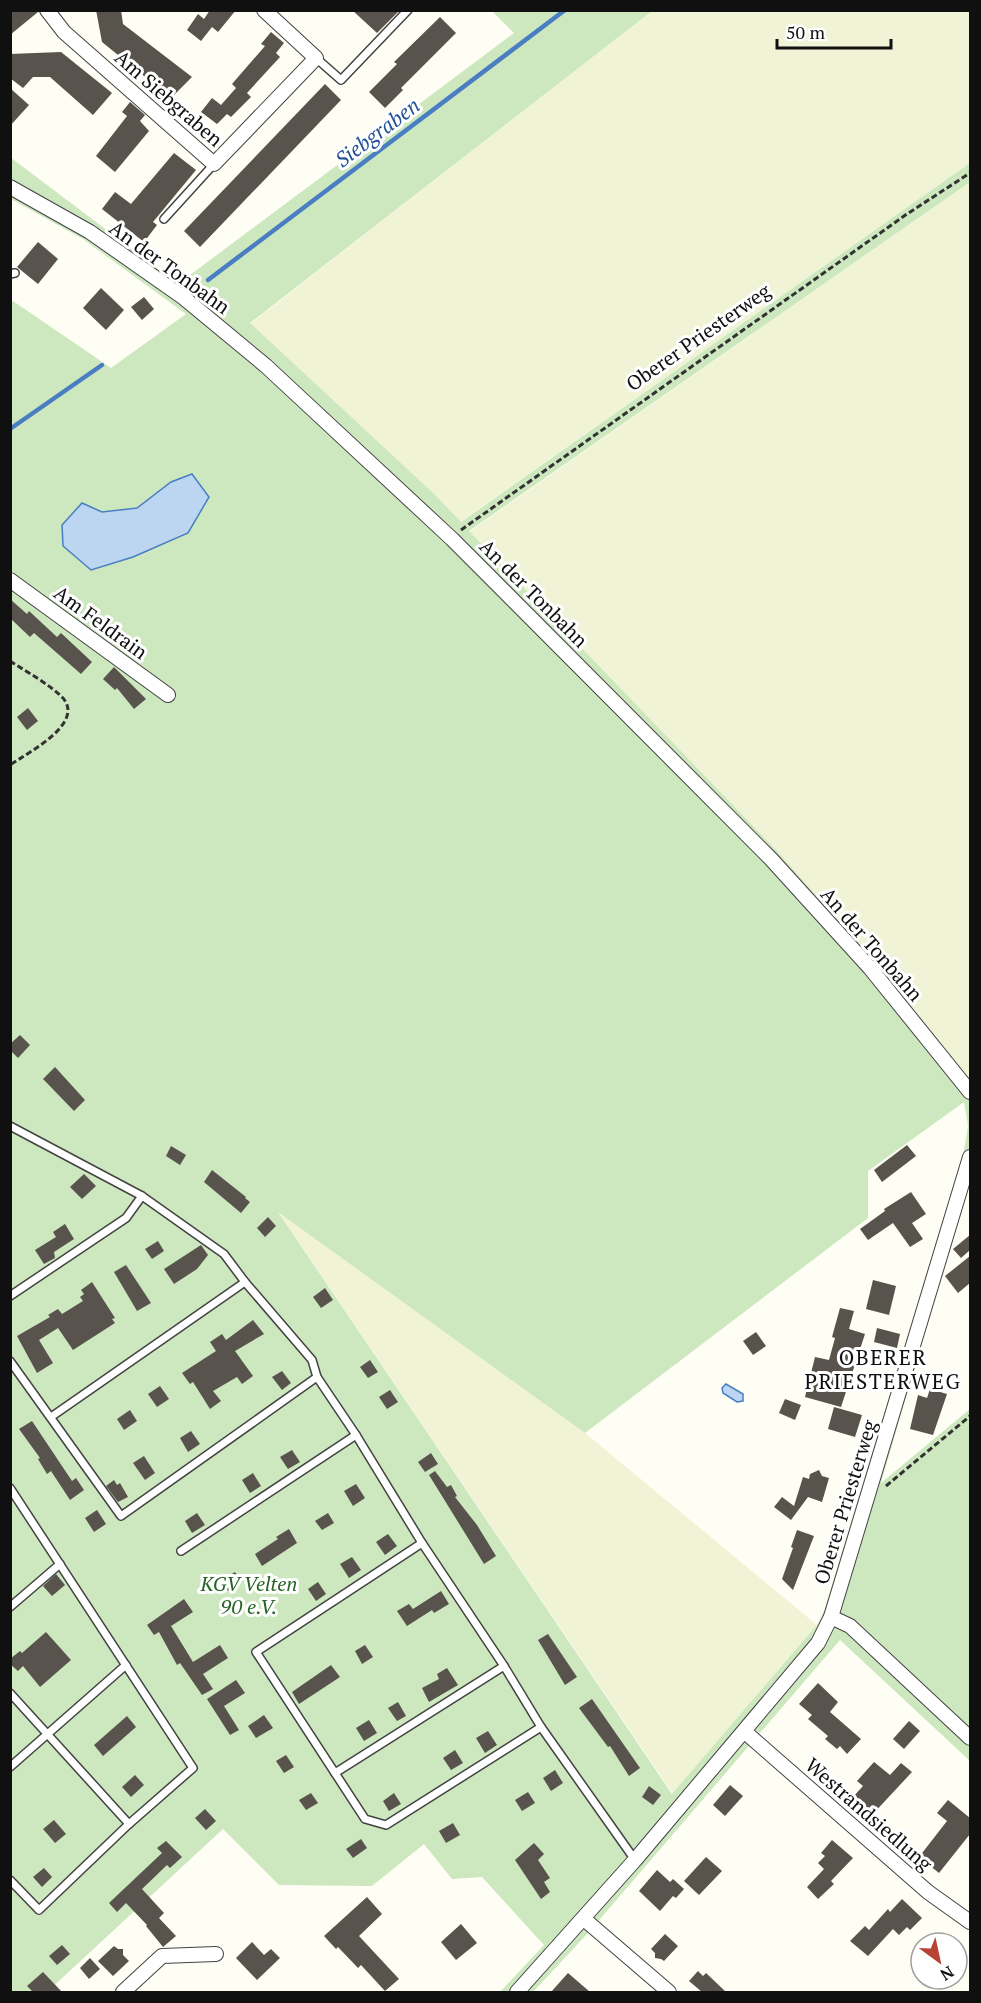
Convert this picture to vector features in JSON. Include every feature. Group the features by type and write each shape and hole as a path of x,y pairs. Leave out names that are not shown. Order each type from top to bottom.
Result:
{"street":[{"name":"Am Siebgraben","path":"47,10 64,32 214,164 316,58"},
{"path":"264,10 316,58"},
{"name":"An der Tonbahn","path":"10,187 90,232 184,298 266,366 452,538 771,859 870,968 970,1092"},
{"name":"Am Feldrain","path":"10,580 168,695"},
{"name":"Oberer Priesterweg","path":"831,1617 970,1157"},
{"path":"517,1992 584,1919 745,1732 818,1643 831,1617 850,1626 970,1738"},
{"name":"Westrandsiedlung","path":"745,1732 928,1892 970,1922"},
{"path":"584,1919 669,1992"},
{"path":"123,1992 162,1956 216,1954"}],"lane":[{"path":"316,58 341,80 408,10"},
{"path":"164,219 214,164"},
{"path":"10,1126 142,1196 224,1254 312,1360 317,1377 356,1435 422,1544 504,1666 541,1727 635,1860"},
{"path":"10,1296 126,1218 142,1196"},
{"path":"51,1417 245,1282"},
{"path":"10,1361 120,1516 317,1377"},
{"path":"181,1551 356,1435"},
{"path":"10,1488 192,1768 129,1824 39,1910 10,1880"},
{"path":"422,1544 256,1652 365,1820 386,1825 541,1727"},
{"path":"10,1607 60,1564"},
{"path":"10,1767 126,1665"},
{"path":"335,1773 504,1666"},
{"path":"10,1693 129,1824"}],"path":[{"name":"Oberer Priesterweg","path":"452,538 469,523 858,248 970,173"},
{"path":"10,661 62,697 69,708 68,719 60,729 10,765"},
{"path":"865,1503 970,1416"}],"green space":[{"name":"KGV Velten 90 e.V.","path":"492,11 652,11 250,323 431,491 461,522 970,163 970,182 469,531 778,852 876,964 970,1079 970,1177 881,1483 970,1409 970,1761 840,1640 588,1933 533,1992 500,1992 544,1945 482,1877 452,1879 424,1844 372,1886 279,1885 223,1829 47,1992 11,1992 11,304 13,301 111,368 186,314 83,239 11,199 10,157 178,284 514,33","holes":["171,482 91,570 82,503 102,512 137,508","964,1102 968,1126 964,1151 824,1611 817,1625 672,1794 278,1212 585,1433 868,1218 868,1171"]},
{"path":"652,11 970,11 970,163 460,522 431,491 250,324"},
{"path":"970,182 970,1079 876,964 778,852 469,532"},
{"path":"277,1210 585,1433 817,1625 673,1794"}],"water":[{"path":"192,474 209,497 188,533 133,557 91,570 63,546 62,525 82,503 102,512 137,508 171,482"},
{"path":"726,1384 743,1394 743,1401 737,1402 723,1393 722,1388"}],"building":[{"path":"10,10 38,10 38,12 10,35"},
{"path":"96,10 121,10 123,24 192,77 171,98 102,42"},
{"path":"210,10 236,10 218,32 212,27 201,41 187,30 198,14 204,19"},
{"path":"352,10 400,10 377,33"},
{"path":"440,17 456,33 401,88 403,90 385,108 369,92 397,64 394,62"},
{"path":"271,32 284,43 276,53 280,57 247,93 251,97 231,117 227,114 217,124 201,112 212,98 221,105 236,88 232,84 265,46 261,44"},
{"path":"61,52 112,93 93,115 50,77 33,77 23,88 10,78 10,54"},
{"path":"325,84 341,100 200,247 184,231"},
{"path":"10,88 29,105 10,126"},
{"path":"130,102 145,115 140,121 149,131 115,172 96,156 127,116 122,112"},
{"path":"174,153 196,170 153,222 157,225 144,242 102,209 115,192 131,204"},
{"path":"38,242 58,259 38,284 17,267"},
{"path":"101,288 124,310 106,330 83,308"},
{"path":"144,297 154,309 142,320 131,307"},
{"path":"10,599 27,614 29,611 57,637 61,633 92,662 81,674 34,633 30,637 10,618"},
{"path":"114,667 146,699 134,709 117,688 115,690 103,679"},
{"path":"28,708 38,721 27,730 17,717"},
{"path":"20,1035 30,1045 18,1058 10,1050 10,1044"},
{"path":"55,1067 85,1100 74,1111 43,1079"},
{"path":"907,1145 916,1156 882,1182 874,1170"},
{"path":"171,1146 186,1155 180,1165 166,1156"},
{"path":"212,1170 250,1202 241,1213 204,1182"},
{"path":"84,1174 96,1186 82,1199 70,1187"},
{"path":"911,1192 926,1214 912,1223 923,1239 910,1247 893,1223 868,1240 860,1229 885,1211 884,1209"},
{"path":"268,1217 276,1226 265,1237 257,1228"},
{"path":"65,1224 74,1239 54,1252 55,1258 44,1264 35,1250 56,1237 53,1232"},
{"path":"970,1235 970,1250 961,1258 953,1249"},
{"path":"158,1241 164,1251 152,1259 145,1249"},
{"path":"201,1245 208,1255 197,1269 174,1284 164,1269"},
{"path":"970,1256 970,1283 958,1293 945,1276"},
{"path":"126,1265 151,1303 137,1311 114,1272"},
{"path":"873,1280 896,1286 889,1315 866,1309"},
{"path":"92,1282 115,1318 112,1319 115,1323 73,1350 58,1328 39,1340 53,1363 37,1373 17,1336 50,1317 48,1315 58,1309 62,1314 83,1301 80,1297 84,1294 81,1290"},
{"path":"325,1288 333,1300 321,1308 313,1297"},
{"path":"840,1308 854,1311 849,1329 865,1334 841,1407 805,1397 815,1357 829,1360 835,1338 832,1337"},
{"path":"253,1320 264,1334 235,1351 253,1376 242,1384 237,1377 213,1391 221,1401 210,1409 193,1382 190,1384 182,1373 216,1351 210,1342 222,1334 226,1340"},
{"path":"877,1328 900,1334 897,1348 874,1342"},
{"path":"756,1332 766,1346 753,1355 743,1341"},
{"path":"370,1360 378,1372 368,1378 360,1367"},
{"path":"282,1371 291,1383 282,1390 272,1377"},
{"path":"160,1386 169,1399 157,1407 148,1394"},
{"path":"930,1389 947,1394 933,1435 910,1429 918,1395 927,1398"},
{"path":"390,1390 398,1402 387,1409 379,1397"},
{"path":"785,1399 801,1405 795,1420 779,1413"},
{"path":"834,1407 862,1415 855,1437 828,1429"},
{"path":"130,1410 137,1421 124,1430 117,1419"},
{"path":"32,1421 72,1481 76,1478 84,1490 70,1500 51,1471 47,1474 38,1459 40,1458 19,1429"},
{"path":"191,1431 200,1444 188,1452 180,1438"},
{"path":"292,1450 300,1462 288,1469 280,1457"},
{"path":"431,1453 438,1464 425,1472 418,1462"},
{"path":"144,1456 155,1473 145,1480 133,1463"},
{"path":"819,1470 822,1476 829,1478 822,1502 808,1497 791,1520 774,1507 782,1497 794,1506 803,1477 809,1479 810,1474"},
{"path":"435,1471 447,1487 451,1485 457,1496 455,1497 477,1525 496,1556 484,1564 429,1475"},
{"path":"253,1473 261,1486 250,1493 242,1480"},
{"path":"114,1480 117,1485 120,1483 128,1497 118,1502 106,1486"},
{"path":"356,1484 365,1498 353,1506 344,1491"},
{"path":"97,1510 106,1524 94,1532 85,1518"},
{"path":"197,1513 205,1525 192,1533 185,1521"},
{"path":"328,1513 334,1523 322,1530 315,1521"},
{"path":"289,1529 297,1543 262,1566 255,1554"},
{"path":"797,1530 814,1536 793,1590 782,1579"},
{"path":"388,1534 397,1546 385,1555 376,1542"},
{"path":"352,1557 361,1570 349,1578 340,1564"},
{"path":"235,1572 241,1582 228,1591 221,1581"},
{"path":"56,1574 65,1585 52,1596 43,1586"},
{"path":"318,1582 326,1594 316,1601 308,1589"},
{"path":"441,1591 449,1604 434,1613 432,1610 407,1626 397,1611 409,1604 413,1609"},
{"path":"184,1599 193,1612 171,1626 193,1662 220,1645 228,1658 203,1674 213,1689 202,1695 180,1663 177,1665 159,1632 154,1635 147,1625"},
{"path":"46,1632 71,1660 40,1687 23,1666 18,1671 10,1664 10,1659 20,1651 22,1653"},
{"path":"548,1634 577,1677 565,1685 538,1640"},
{"path":"365,1645 373,1657 362,1664 355,1651"},
{"path":"331,1665 340,1677 299,1704 292,1692"},
{"path":"447,1668 458,1685 429,1702 422,1688 439,1679 437,1674"},
{"path":"236,1680 245,1693 224,1706 239,1730 230,1735 207,1699"},
{"path":"818,1683 838,1702 830,1712 861,1739 847,1754 840,1746 837,1749 825,1739 828,1736 808,1719 812,1715 799,1704"},
{"path":"592,1699 640,1768 629,1776 610,1746 608,1747 579,1708"},
{"path":"398,1702 406,1716 397,1721 388,1708"},
{"path":"264,1715 273,1728 256,1738 248,1726"},
{"path":"127,1716 136,1727 103,1756 94,1745"},
{"path":"369,1720 377,1733 364,1741 356,1728"},
{"path":"909,1721 920,1731 904,1749 893,1739"},
{"path":"488,1731 497,1745 485,1753 476,1738"},
{"path":"455,1750 463,1763 451,1770 443,1758"},
{"path":"286,1755 294,1767 284,1773 276,1761"},
{"path":"874,1762 890,1775 901,1763 912,1772 872,1815 853,1797 863,1786 857,1781"},
{"path":"555,1770 563,1783 551,1791 543,1778"},
{"path":"135,1775 144,1785 131,1797 122,1787"},
{"path":"730,1785 743,1796 725,1816 713,1805"},
{"path":"649,1786 661,1795 653,1805 642,1797"},
{"path":"528,1792 535,1803 522,1811 515,1800"},
{"path":"311,1793 318,1803 306,1810 299,1800"},
{"path":"394,1793 401,1804 389,1811 383,1801"},
{"path":"948,1800 970,1818 970,1834 939,1873 919,1857 947,1821 937,1813"},
{"path":"205,1809 216,1821 206,1830 195,1818"},
{"path":"54,1820 66,1834 55,1843 43,1829"},
{"path":"453,1823 460,1835 446,1843 439,1831"},
{"path":"361,1839 367,1848 353,1858 346,1849"},
{"path":"832,1840 853,1858 831,1881 834,1884 818,1899 807,1887 824,1869 818,1863 825,1856 821,1853"},
{"path":"166,1841 182,1857 170,1868 167,1865 142,1889 164,1913 159,1918 176,1936 163,1947 147,1925 126,1903 117,1912 109,1903 162,1853 157,1848"},
{"path":"534,1843 544,1854 538,1860 550,1878 544,1882 550,1892 541,1899 515,1860"},
{"path":"706,1857 722,1871 699,1895 684,1881"},
{"path":"44,1868 52,1877 42,1887 33,1877"},
{"path":"657,1870 670,1882 673,1879 684,1889 676,1898 673,1896 660,1911 639,1891"},
{"path":"367,1897 382,1914 359,1936 399,1979 385,1991 361,1965 358,1968 324,1936"},
{"path":"902,1899 922,1918 910,1930 907,1927 899,1935 893,1929 868,1956 850,1941 865,1926 869,1930 888,1909 890,1912"},
{"path":"461,1924 477,1943 456,1960 441,1942"},
{"path":"665,1934 678,1946 664,1961 655,1958 655,1953 651,1949"},
{"path":"252,1942 264,1955 271,1949 280,1958 257,1980 236,1958"},
{"path":"62,1945 70,1954 57,1965 49,1956"},
{"path":"114,1946 123,1949 123,1955 129,1961 113,1976 98,1961"},
{"path":"90,1958 100,1969 89,1979 80,1968"},
{"path":"698,1971 703,1976 706,1973 726,1992 702,1992 689,1981"},
{"path":"43,1972 62,1992 33,1992 27,1986"},
{"path":"568,1973 590,1992 551,1992"}],"waterway":[{"name":"Siebgraben","path":"208,280 565,10"},
{"name":"Siebgraben","path":"10,429 102,365"}],"district":[{"name":"OBERER PRIESTERWEG","path":"883,1369"}]}
